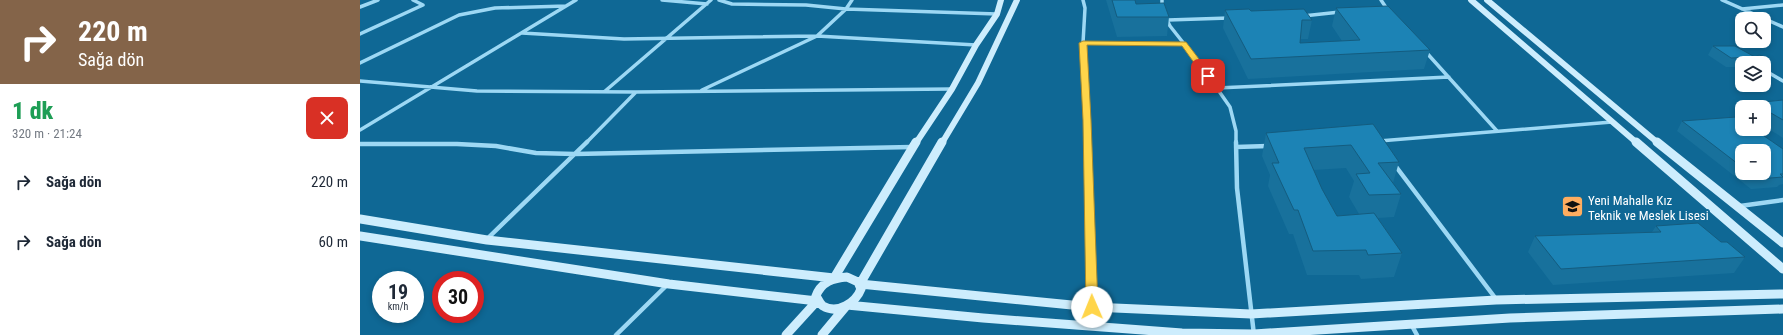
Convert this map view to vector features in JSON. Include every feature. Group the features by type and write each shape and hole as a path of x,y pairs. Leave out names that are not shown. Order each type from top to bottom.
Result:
{"main road":[{"path":"817,301 817,290 821,285 834,278 913,147 952,89 976,45 997,14 1001,0"},
{"path":"360,236 669,284 817,301 826,307 833,308 847,305 853,302 861,293 860,284 940,144 978,83 1017,0"},
{"path":"1471,0 1783,269"},
{"path":"1487,0 1629,120 1783,244"},
{"path":"360,219 487,240 834,278 853,278 860,284 1092,307 1251,314 1496,300 1783,294"},
{"path":"786,335 817,301"},
{"path":"847,305 1181,334 1254,335 1510,318 1783,309"},
{"path":"822,335 847,305"}],"street":[{"path":"360,7 378,0"},
{"path":"360,34 423,5 414,0"},
{"path":"360,130 576,0"},
{"path":"662,0 707,4"},
{"path":"604,92 711,0"},
{"path":"719,0 732,4 806,5 846,9 997,14"},
{"path":"762,4 766,0"},
{"path":"700,91 817,36 846,9 852,0"},
{"path":"1083,0 1085,8 1083,43 1092,307"},
{"path":"1162,0 1161,6 1168,20 1230,107 1236,131 1237,188 1254,335"},
{"path":"1381,0 1391,13"},
{"path":"1722,0 1783,27"},
{"path":"1741,9 1783,5"},
{"path":"360,63 459,15 495,8 567,6"},
{"path":"1379,9 1386,8"},
{"path":"1296,16 1341,12"},
{"path":"1168,20 1236,18"},
{"path":"522,33 624,39 817,36 976,45"},
{"path":"1083,43 1184,44"},
{"path":"1424,50 1497,131"},
{"path":"1771,74 1783,81"},
{"path":"1217,88 1449,77"},
{"path":"360,80 430,88 477,91 636,92 952,89"},
{"path":"487,240 636,92"},
{"path":"1380,147 1375,141 1613,122"},
{"path":"360,144 457,144 496,146 536,153 575,154 913,147"},
{"path":"1236,147 1275,145"},
{"path":"1389,159 1426,205 1496,300"},
{"path":"1736,207 1783,200"},
{"path":"616,335 669,284"},
{"path":"1411,324 1417,335"}],"building":[{"path":"1112,0 1135,0 1136,4 1164,3 1169,17 1117,17"},
{"path":"1388,6 1430,50 1251,59 1225,10 1249,9 1251,11 1304,9 1312,20 1302,20 1300,43 1360,40 1336,8"},
{"path":"1713,46 1735,46 1735,48 1739,48 1753,56 1735,56 1735,58 1731,58"},
{"path":"1783,100 1783,120 1771,113 1771,101"},
{"path":"1735,117 1735,136 1764,136 1783,149 1783,174 1780,174 1783,177 1771,178 1771,144 1735,144 1735,162 1682,121"},
{"path":"1373,124 1399,162 1378,163 1401,194 1369,195 1356,174 1370,173 1351,145 1304,148 1322,189 1337,216 1374,213 1402,253 1368,255 1366,250 1313,251 1298,210 1294,210 1272,163 1279,163 1266,133"},
{"path":"1698,223 1721,242 1727,242 1745,257 1561,269 1535,236 1661,232 1656,226"}],"place":[{"name":"Yeni Mahalle Kız Teknik ve Meslek Lisesi","path":"1573,207"}],"route":[{"path":"1092,307 1087,120 1083,43 1184,44 1208,76"}]}
